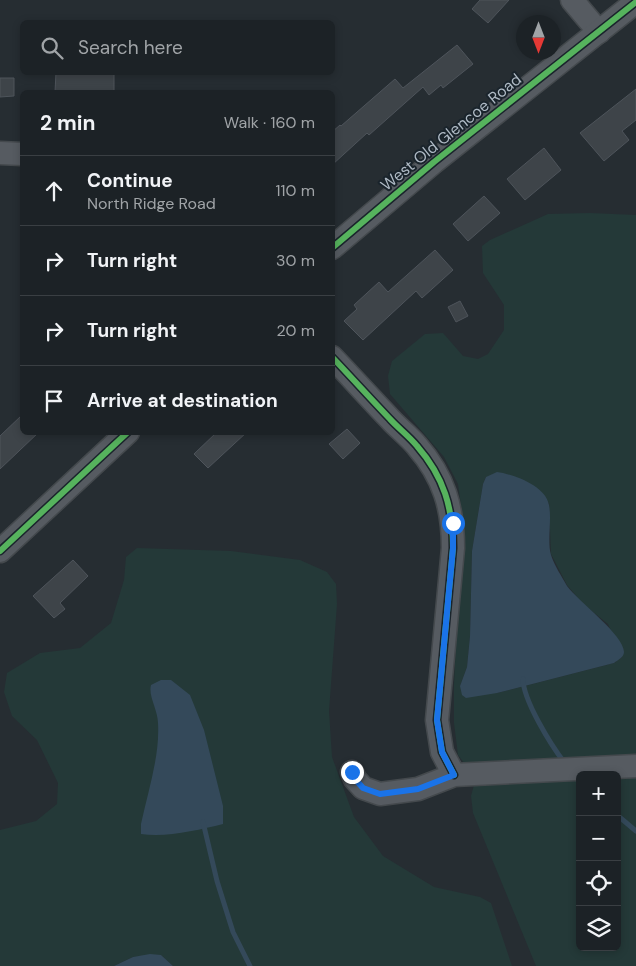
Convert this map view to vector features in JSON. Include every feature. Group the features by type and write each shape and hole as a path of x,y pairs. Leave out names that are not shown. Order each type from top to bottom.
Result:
{"street":[{"path":"572,0 599,32"},
{"name":"West Old Glencoe Road","path":"335,245 434,162 636,2"},
{"path":"0,153 20,154"},
{"path":"335,360 432,464 443,487 450,511 453,523 453,548 437,720 442,752 454,775"},
{"path":"0,551 125,435"},
{"path":"352,772 363,788 380,794 418,789 454,775 636,766"}],"green space":[{"path":"548,214 636,215 636,759 483,766 464,763 458,755 454,723 462,513 458,484 444,457 390,394 388,376 392,361 425,334 443,333 463,356 478,359 488,354 504,330 504,305 483,273 482,246 490,240","holes":["486,477 549,503 551,554 567,585 583,604 608,624 622,657 614,663 497,693 460,686 467,667 470,636 472,551 483,484"]},
{"path":"137,548 231,551 300,560 327,572 336,584 337,604 329,711 332,757 354,817 383,856 434,887 480,897 491,903 512,966 173,966 161,955 133,957 114,966 0,966 0,830 36,821 57,804 58,783 37,740 12,716 4,692 7,673 40,653 80,648 111,623 124,580 126,557"},
{"path":"636,774 636,966 536,966 473,813 471,796 474,785 576,776 576,951 621,951 621,775"}],"water":[{"path":"497,472 528,482 547,498 550,511 549,537 552,559 567,586 617,637 622,645 624,654 614,663 497,693 466,698 462,695 460,686 467,667 470,636 472,551 483,484 486,477"},
{"path":"161,680 171,680 190,695 204,730 223,806 223,824 171,834 141,834 141,824 153,774 158,735 158,718 150,689 151,685"},
{"path":"150,954 161,955 173,966 114,966 133,957"}],"building":[{"path":"480,0 509,0 488,23 472,9"},
{"path":"457,45 473,64 443,88 441,85 429,95 423,87 335,162 335,129 395,79 403,88"},
{"path":"56,75 114,75 114,90 55,90"},
{"path":"0,78 14,78 14,96 0,97"},
{"path":"636,89 636,120 622,131 629,140 604,161 580,133"},
{"path":"544,148 561,170 525,200 507,179"},
{"path":"484,196 500,213 468,241 453,224"},
{"path":"435,250 453,270 422,298 416,291 363,340 344,321 357,309 354,305 379,282 388,292"},
{"path":"460,301 468,316 456,322 448,307"},
{"path":"20,417 20,435 36,435 0,469 0,436"},
{"path":"347,429 360,443 343,459 329,444"},
{"path":"214,435 244,435 208,468 194,454"},
{"path":"73,560 88,576 60,603 65,609 54,618 33,596"}],"waterway":[{"path":"523,679 524,688 533,710 545,734 564,762"},
{"path":"618,816 636,831"},
{"path":"203,822 217,881 233,932 250,966"}],"cycle path":[{"path":"335,245 434,162 636,2"},
{"path":"335,360 417,446 434,469 449,506 453,548 437,720 442,752 454,775"},
{"path":"0,551 125,435"}],"route":[{"path":"352,772 363,788 380,794 418,789 454,775 442,752 437,731 453,548 453,523"}]}
